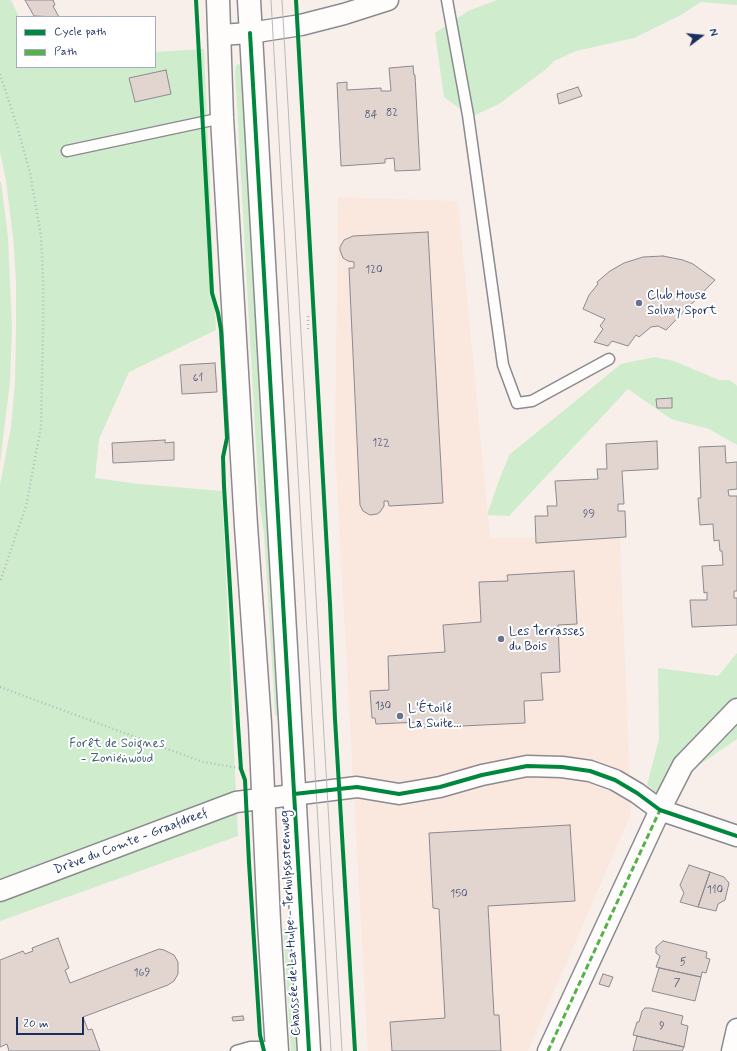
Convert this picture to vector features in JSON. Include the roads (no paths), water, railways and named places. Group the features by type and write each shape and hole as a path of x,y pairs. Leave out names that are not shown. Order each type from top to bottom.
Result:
{"main road":[{"name":"Chaussée de La Hulpe - Terhulpsesteenweg","path":"218,0 222,118 260,724 255,799 269,930 277,1049"},
{"name":"Chaussée de La Hulpe - Terhulpsesteenweg","path":"249,0 309,1051"}],"street":[{"path":"220,35 250,33 297,26 344,14 388,0"},
{"path":"548,1051 660,810 683,765 737,709"},
{"name":"Drève du Comte - Graafdreef","path":"0,891 236,802 356,787 399,794 440,787 482,775 527,766 562,767 590,771 615,780 637,793 660,810 737,836"},
{"path":"732,1051 737,1029"}],"lane":[{"path":"447,0 468,115 503,365 517,403 532,401 609,359"},
{"path":"67,151 222,118"},
{"path":"236,1051 250,1047 277,1049"}],"tram line":[{"path":"271,0 331,1051"},
{"path":"282,0 342,1051"}],"place":[{"name":"Club House Solvay Sport","path":"639,303"},
{"name":"Les Terrasses du Bois","path":"501,639"},
{"name":"L'Étoilé La Suite...","path":"400,716"}],"park label":[{"name":"Forêt de Soignes - Zoniënwoud","path":"117,752"}]}
